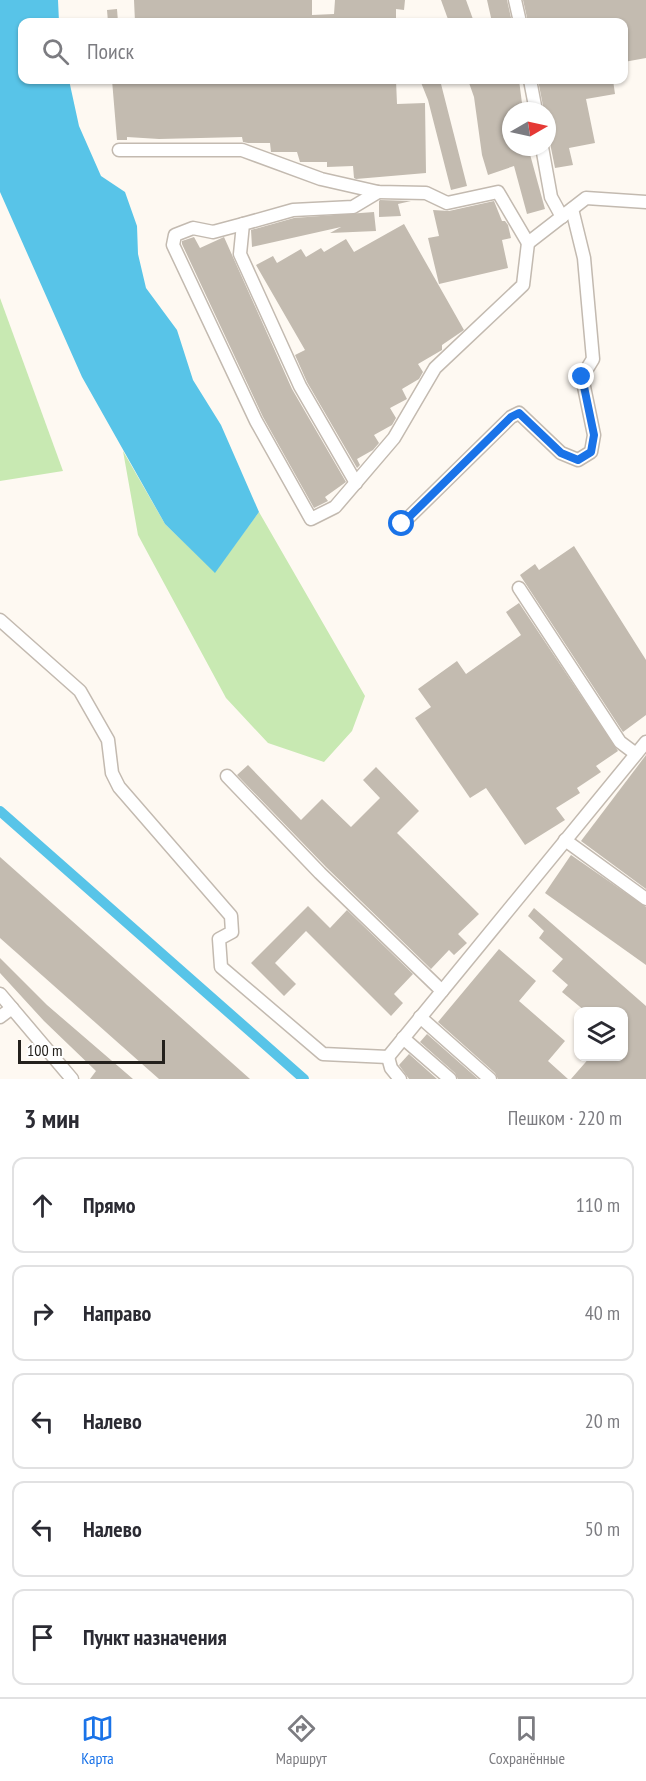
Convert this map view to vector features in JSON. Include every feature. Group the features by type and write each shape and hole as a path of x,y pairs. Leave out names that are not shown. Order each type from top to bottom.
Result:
{"street":[{"path":"516,0 519,18"},
{"path":"531,84 534,102"},
{"path":"119,150 242,150 321,179 378,192 426,193 447,203 498,192 528,243 523,285 435,368 394,438 334,507 311,519 256,421 172,245 175,235 193,228 213,232 293,210 353,207 378,192"},
{"path":"544,156 551,197 562,217"},
{"path":"528,243 586,198 646,202"},
{"path":"402,524 511,417 519,413 561,453 578,460 591,452 594,435 582,377 593,359 584,258 572,209"},
{"path":"243,224 240,254 300,387 356,483"},
{"path":"519,588 620,742 636,754"},
{"path":"0,620 80,691 108,740 112,773 119,787 231,916 232,932 219,939 221,967 323,1054 388,1057"},
{"path":"388,1057 646,742"},
{"path":"227,777 320,873 442,991"},
{"path":"565,840 646,899"},
{"path":"0,994 72,1079"},
{"path":"0,1017 12,1008"},
{"path":"420,1017 490,1079"},
{"path":"403,1038 450,1079"},
{"path":"388,1057 391,1068 400,1079"}],"green space":[{"path":"0,298 63,471 0,481"},
{"path":"123,451 165,524 215,572 259,512 365,696 352,731 324,762 268,743 226,698 138,535"}],"water":[{"path":"0,0 58,0 59,18 18,18 18,84 70,84 79,126 101,176 125,192 137,226 138,254 146,288 177,330 193,380 221,425 259,512 215,573 165,524 82,377 0,192"}],"building":[{"path":"134,0 312,0 312,15 334,14 335,0 405,0 404,10 396,9 396,18 135,18"},
{"path":"441,0 466,0 473,18 448,18"},
{"path":"487,0 507,0 511,18 491,18"},
{"path":"523,0 646,0 646,58 628,61 628,18 527,18"},
{"path":"117,9 118,18 108,18 107,10"},
{"path":"112,84 396,84 397,104 425,103 426,173 356,179 353,166 327,167 327,162 300,162 297,152 271,152 270,143 243,142 242,137 159,139 127,137 127,140 117,140"},
{"path":"422,84 441,84 467,186 451,190 428,100"},
{"path":"469,84 520,84 522,102 502,102 502,156 530,156 545,209 527,214 514,166 488,175 482,155 474,97"},
{"path":"539,84 614,84 615,94 586,99 595,143 569,148 573,165 555,168 553,156 556,156 556,102 542,102"},
{"path":"379,201 411,201 398,204 401,216 379,217"},
{"path":"494,201 502,221 508,225 511,238 502,240 508,268 439,284 428,238 439,236 433,210 449,211"},
{"path":"374,212 376,231 330,233 341,227 252,247 251,230 294,218"},
{"path":"404,224 464,330 442,345 442,350 418,364 423,372 419,379 402,389 407,399 390,408 396,418 392,425 374,435 379,443 373,450 357,459 360,465 357,468 307,382 295,355 305,350 256,265 273,256 277,263 301,249 306,257 321,248 324,252 346,239 354,252"},
{"path":"194,237 200,248 224,237 292,389 346,482 325,497 328,501 314,508 263,417 182,244 182,241"},
{"path":"574,546 646,660 646,715 623,732 520,575 535,564 539,570"},
{"path":"519,603 618,751 596,766 601,772 577,788 580,793 556,808 565,820 525,845 486,788 470,798 415,718 431,707 418,689 457,661 466,674 521,635 506,612"},
{"path":"646,755 646,889 581,841"},
{"path":"248,765 301,820 322,799 351,827 380,798 363,780 376,767 419,811 397,833 479,914 458,934 467,943 454,955 449,950 431,969 326,867 237,775"},
{"path":"571,855 646,907 646,965 545,893"},
{"path":"0,857 250,1079 159,1079 0,938"},
{"path":"308,906 330,928 347,910 413,974 394,994 403,1003 391,1016 306,931 275,963 296,984 284,996 251,963"},
{"path":"534,908 646,1006 646,1079 571,1079 587,1061 628,1061 628,1007 580,1007 562,992 568,985 552,971 563,959 539,938 544,931 528,916"},
{"path":"499,949 536,981 519,1001 565,1041 548,1061 568,1079 498,1079 495,1073 438,1022"},
{"path":"0,958 47,1005 133,1079 90,1079 96,1071 44,1021 0,973"},
{"path":"427,1034 478,1079 458,1079 455,1073 420,1042"},
{"path":"409,1054 437,1079 409,1079 399,1065"}],"waterway":[{"path":"0,811 304,1079"}],"route":[{"path":"402,524 511,417 519,413 561,453 578,460 591,452 594,435 582,377"}]}
